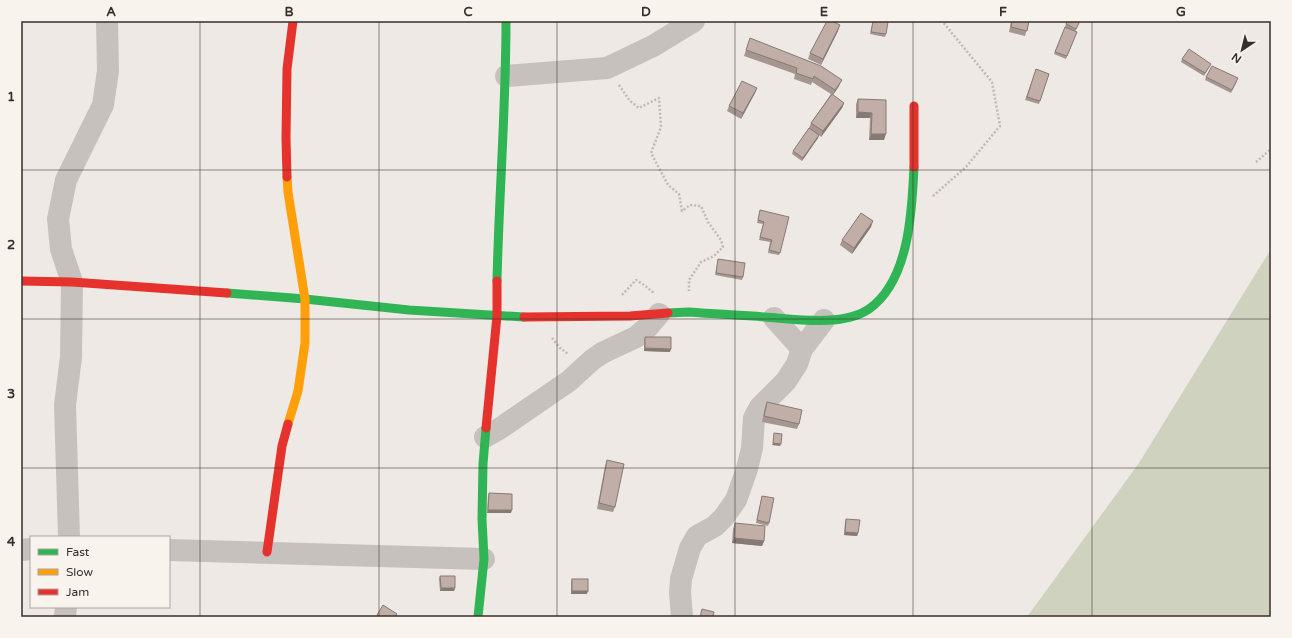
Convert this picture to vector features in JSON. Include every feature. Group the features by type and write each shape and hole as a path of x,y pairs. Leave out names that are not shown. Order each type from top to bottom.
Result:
{"street":[{"path":"69,536 65,405 71,357 72,282 61,249 58,220 66,180 103,106 108,71 107,21"},
{"path":"267,552 282,446 298,391 304,350 306,299 288,192 286,138 287,69 293,21"},
{"path":"478,617 484,558 482,494 485,436 497,316 498,244 506,76 506,21"},
{"path":"506,76 607,68 653,46 694,21"},
{"path":"21,282 72,282 306,299 409,310 497,316 630,316 689,312 824,320 852,316 869,309 883,297 892,284 899,269 912,212 914,106"},
{"path":"485,436 499,429 569,381 602,353 636,337 649,326 659,314"},
{"path":"774,318 802,349"},
{"path":"682,617 680,592 681,579 690,548 697,536 715,526 724,517 736,500 747,469 752,448 754,418 760,407 786,381 797,364 802,349 824,320"},
{"path":"170,550 484,558"}],"path":[{"path":"912,212 920,209 966,167 1000,126 992,82 942,21"},
{"path":"607,68 630,101 639,108 659,98 661,126 651,153 668,185 680,194 682,211 690,205 701,206 708,222 721,240 723,247 720,251 701,262 689,280 689,293 692,297 689,312"},
{"path":"1256,162 1271,150"},
{"path":"539,317 560,348 575,360 582,370"}],"green space":[{"path":"1271,249 1271,617 1027,617 1139,463"}],"building":[{"path":"827,21 832,21 840,25 823,59 810,53"},
{"path":"873,21 888,22 886,34 871,32"},
{"path":"1012,21 1029,21 1027,31 1011,27"},
{"path":"1067,21 1080,21 1076,29 1066,24"},
{"path":"1065,27 1077,32 1067,56 1055,52"},
{"path":"750,38 821,66 842,80 835,90 814,76 813,79 796,73 797,68 746,50"},
{"path":"1189,49 1211,64 1205,73 1182,59"},
{"path":"1212,66 1238,78 1232,90 1206,77"},
{"path":"1036,69 1049,74 1040,101 1027,97"},
{"path":"742,81 757,88 743,113 729,106"},
{"path":"832,94 844,103 823,131 811,123"},
{"path":"858,99 886,100 886,134 871,134 872,113 858,112"},
{"path":"809,128 819,135 803,158 793,151"},
{"path":"760,210 789,217 780,253 769,250 772,240 760,237 764,222 758,220"},
{"path":"861,213 873,221 854,248 842,240"},
{"path":"718,259 745,263 743,277 716,273"},
{"path":"645,337 671,337 671,349 645,348"},
{"path":"767,402 802,410 799,424 764,416"},
{"path":"774,433 782,434 781,444 773,443"},
{"path":"607,460 624,464 615,507 599,503"},
{"path":"489,493 512,494 512,510 488,510"},
{"path":"762,496 774,498 769,523 757,520"},
{"path":"846,519 860,520 858,533 845,532"},
{"path":"735,523 765,526 764,541 734,538"},
{"path":"440,576 455,576 455,588 441,588"},
{"path":"572,579 588,579 588,591 572,591"},
{"path":"383,605 397,614 395,617 381,617 377,615"},
{"path":"702,609 714,612 713,617 700,617"}],"traffic: fast":[{"path":"497,281 505,86 506,21"},
{"path":"668,313 689,312 804,320 832,320 858,315 869,309 882,297 893,281 900,264 906,244 912,204 914,167"},
{"path":"227,293 305,299 409,310 524,317"},
{"path":"478,617 484,559 482,519 483,464 486,428"}],"traffic: slow":[{"path":"287,177 288,192 305,299 305,343 298,391 288,424"}],"traffic: jam":[{"path":"287,177 287,69 293,21"},
{"path":"914,106 914,167"},
{"path":"21,281 72,282 227,293"},
{"path":"486,428 497,316 497,281"},
{"path":"524,317 630,316 668,313"},
{"path":"267,552 282,446 288,424"}]}
